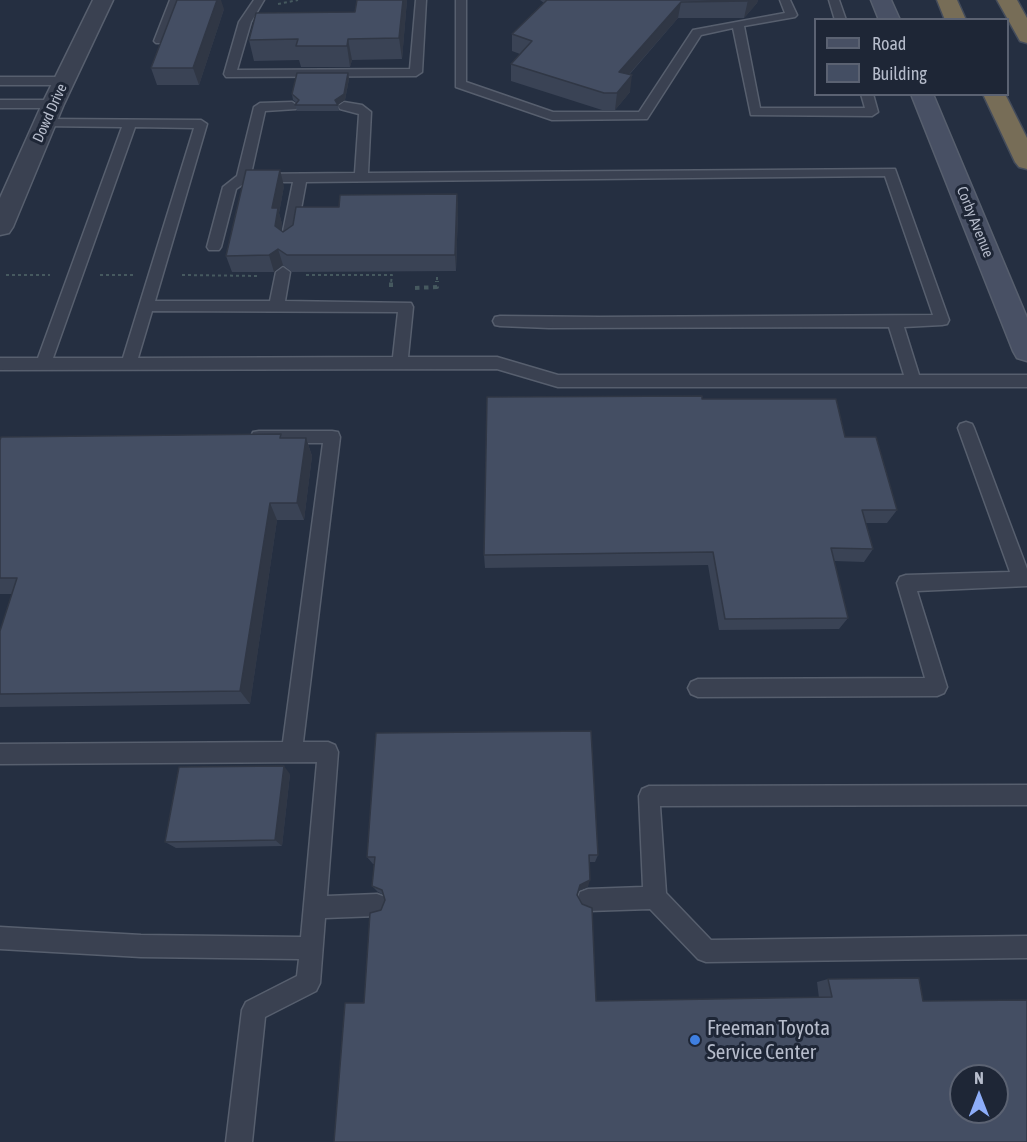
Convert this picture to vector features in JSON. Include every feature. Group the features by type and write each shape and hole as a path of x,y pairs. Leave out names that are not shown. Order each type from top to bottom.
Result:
{"highway":[{"path":"947,0 955,18"},
{"path":"1007,0 1027,37"},
{"path":"994,96 1027,162"}],"street":[{"name":"Dowd Drive","path":"0,227 49,114 103,0"},
{"path":"881,0 889,18"},
{"name":"Corby Avenue","path":"923,96 1027,351"}],"lane":[{"path":"160,41 175,0"},
{"path":"259,0 245,22 230,74 416,72 421,0"},
{"path":"460,0 460,84 552,116 643,116 697,32 790,15 785,0"},
{"path":"834,0 840,18"},
{"path":"738,24 754,112 872,112 868,96"},
{"path":"0,81 64,81"},
{"path":"0,104 49,114 130,123 201,124 129,363"},
{"path":"243,178 260,107 292,106"},
{"path":"344,106 358,108 364,112 366,120 361,177"},
{"path":"44,362 130,123"},
{"path":"214,247 230,187 243,178 890,172 942,320 558,324 500,321"},
{"path":"288,241 300,178"},
{"path":"277,305 283,272"},
{"path":"146,306 406,307 400,362"},
{"path":"896,322 913,380"},
{"path":"0,364 44,362 497,363 558,381 1027,381"},
{"path":"698,688 937,687 906,583 1025,585 966,428"},
{"path":"237,437 332,436 292,752"},
{"path":"0,754 328,752 308,983 254,1011 239,1142"},
{"path":"1027,795 649,796 655,898 706,951 1027,947"},
{"path":"588,900 655,898"},
{"path":"315,907 376,905"},
{"path":"0,938 141,946 311,948"}],"path":[{"path":"277,4 298,0"},
{"path":"182,274 266,276"},
{"path":"6,275 60,275"},
{"path":"100,275 134,275"},
{"path":"305,275 392,275 391,289"},
{"path":"414,288 437,288 437,277"}],"building":[{"path":"177,0 217,0 193,68 151,68"},
{"path":"357,0 403,0 399,38 348,39 347,46 296,46 298,39 249,40 256,13 355,12"},
{"path":"547,0 748,0 681,2 619,72 632,75 617,93 604,93 511,64 532,41 512,34"},
{"path":"297,73 348,73 344,94 335,100 338,105 295,105 299,100 292,94"},
{"path":"246,170 280,170 272,208 278,208 275,226 283,232 293,225 296,207 339,207 340,195 457,194 455,255 287,255 278,249 269,255 226,256"},
{"path":"702,396 702,399 836,399 845,437 876,437 897,510 862,510 873,549 831,548 848,618 725,619 713,552 484,555 487,397"},
{"path":"281,434 280,438 306,438 297,503 270,503 240,691 0,694 0,631 17,578 0,578 1,437"},
{"path":"591,731 598,855 589,855 590,880 580,885 577,895 582,904 592,908 596,1001 832,997 828,979 919,978 923,1001 1027,1000 1027,1142 334,1142 345,1003 364,1003 370,913 381,910 385,900 382,890 372,886 375,857 367,857 376,733"},
{"path":"284,766 275,840 165,842 179,767"}],"place":[{"name":"Freeman Toyota Service Center","path":"695,1040"}]}
